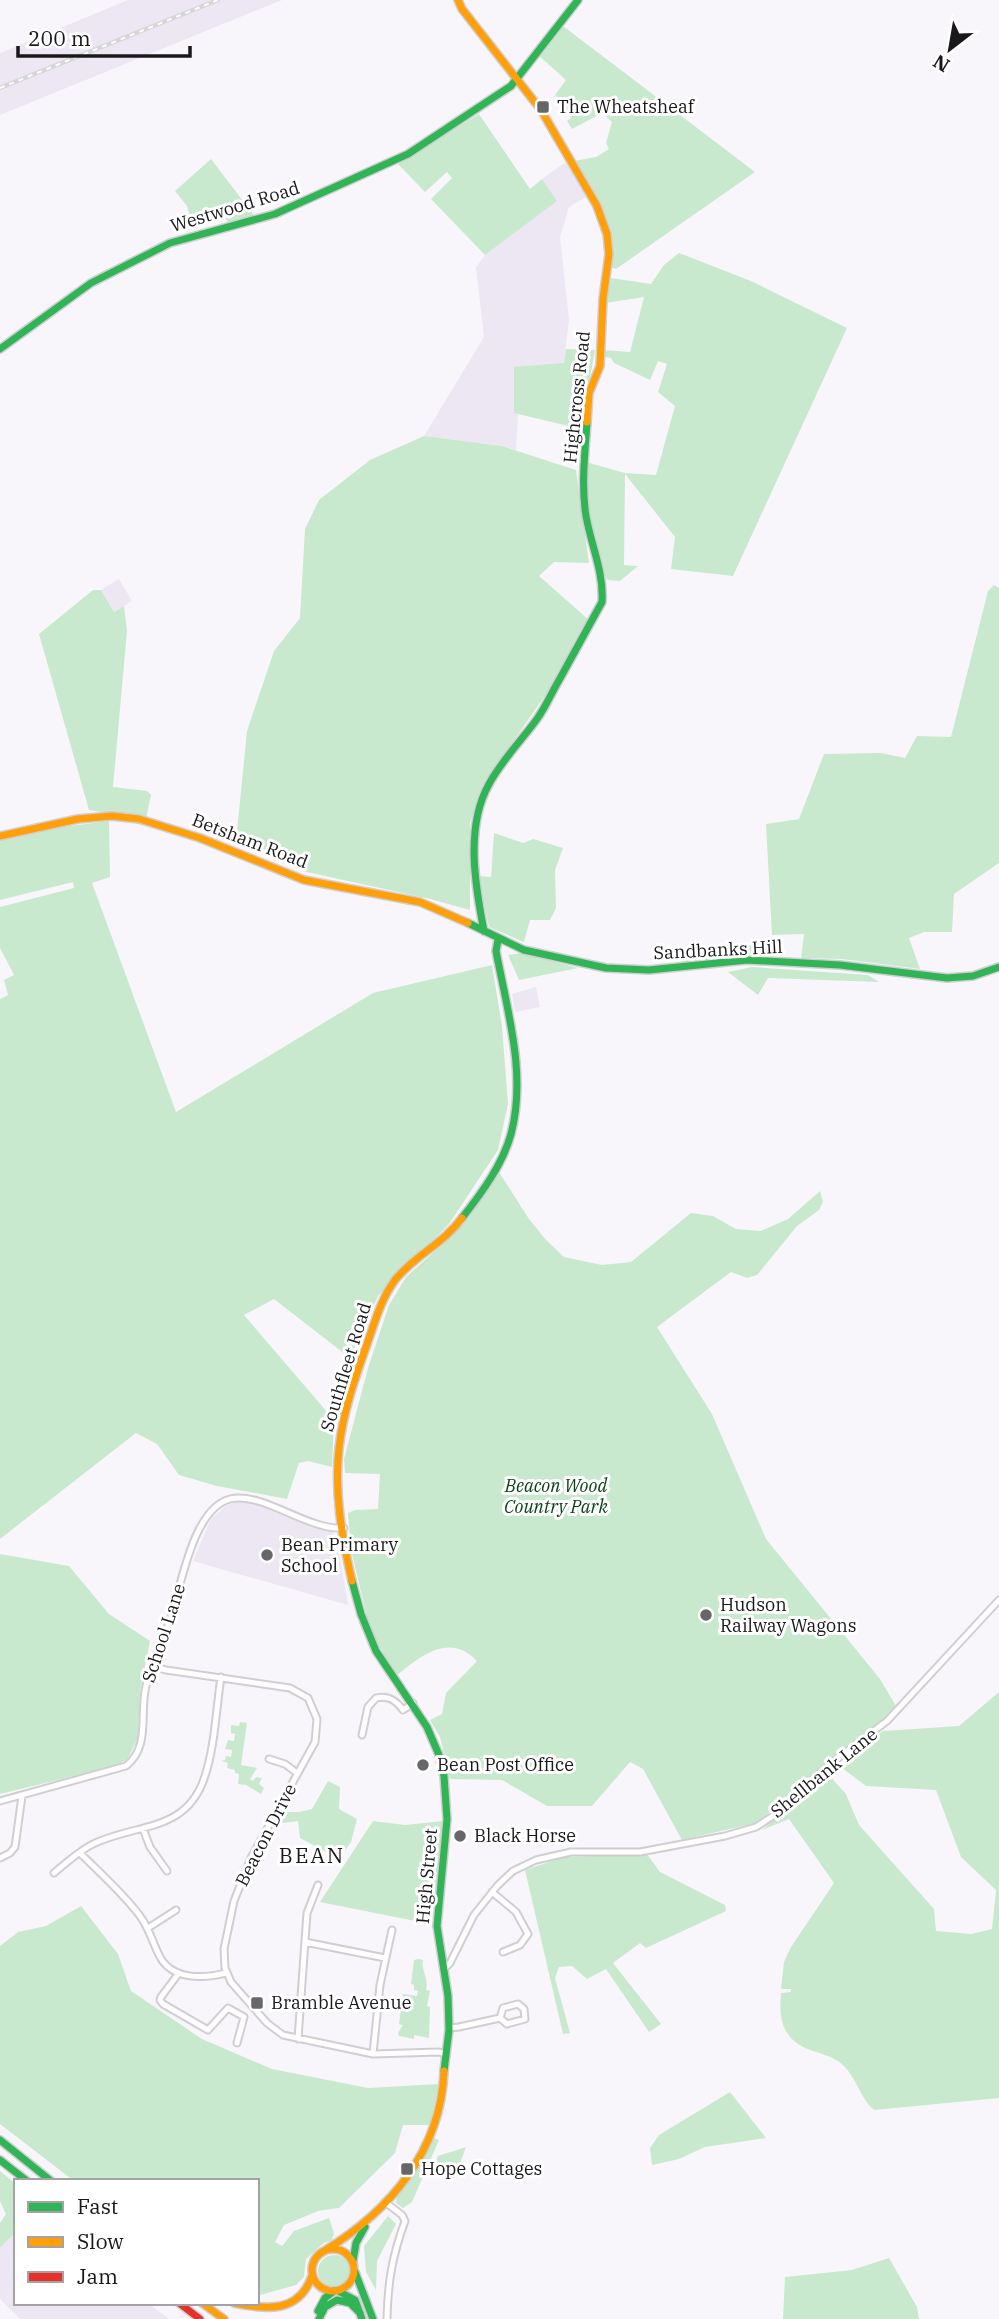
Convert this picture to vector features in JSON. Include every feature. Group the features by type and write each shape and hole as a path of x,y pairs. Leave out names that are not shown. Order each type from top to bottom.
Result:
{"main road":[{"name":"Highcross Road","path":"458,0 462,9 555,132 597,206 607,234 609,254 603,299 600,366 589,393 584,474 586,515 603,585 602,602 538,718 509,753 489,783 481,801 476,828 475,858 484,931"},
{"name":"Westwood Road","path":"0,349 61,303 118,269 170,243 275,214 367,174 429,141 503,93 517,79 578,0"},
{"name":"Betsham Road","path":"0,836 78,819 112,816 139,819 200,838 303,880 420,902 484,931"},
{"path":"471,925 481,915"},
{"name":"Sandbanks Hill","path":"484,931 498,940 535,954 606,968 649,970 747,960 793,961 947,978 973,976 999,967"},
{"name":"Southfleet Road","path":"446,1786 436,1743 367,1634 357,1602 337,1468 341,1429 383,1301 400,1275 450,1233 464,1217 510,1140 517,1095 517,1058 496,950 498,940"},
{"name":"High Street","path":"369,2220 409,2174 432,2135 442,2101 449,2028 445,1968 439,1953 437,1927 447,1835 446,1786"},
{"path":"0,2140 50,2179"},
{"path":"0,2160 24,2179"},
{"path":"246,2305 263,2308 287,2305 303,2294 312,2276 314,2260 324,2251 347,2239 369,2220"},
{"path":"318,2319 323,2300 352,2281 357,2240 369,2220"},
{"path":"324,2251 341,2250 349,2256 373,2319"},
{"path":"312,2276 322,2288 355,2300 361,2316"},
{"path":"318,2319 325,2307 337,2300 350,2303 361,2316"},
{"path":"175,2305 189,2319"},
{"path":"181,2305 200,2319"},
{"path":"205,2305 224,2319"}],"street":[{"name":"School Lane","path":"0,1801 126,1766 132,1761 141,1748 143,1699 152,1666 170,1621 182,1576 194,1544 209,1515 219,1504 232,1499 249,1499 316,1523 344,1528"},
{"name":"Shellbank Lane","path":"445,1968 472,1918 513,1871 553,1855 597,1851 639,1852 725,1836 756,1827 776,1814 829,1765 887,1721 999,1600"},
{"name":"Beacon Drive","path":"152,1666 290,1688 307,1698 314,1708 317,1730 315,1742 242,1878 225,1938 226,1973"},
{"path":"54,1873 103,1840 177,1816 200,1790 208,1764 220,1677"},
{"path":"362,1735 368,1707 376,1699 390,1698 398,1702 403,1710 413,1703"},
{"path":"269,1759 285,1764 298,1773"},
{"path":"0,1858 11,1853 15,1847 22,1796"},
{"path":"143,1829 150,1847 167,1871"},
{"path":"80,1853 139,1914 163,1961 179,1973 195,1976 226,1973 272,2028 283,2035 373,2054 445,2054"},
{"path":"298,2039 307,1913 318,1885"},
{"path":"492,1892 515,1911 528,1934 520,1945 503,1952"},
{"path":"148,1928 176,1910"},
{"path":"373,2054 380,1985 392,1930"},
{"path":"305,1942 385,1958"},
{"path":"179,1973 160,2000 163,2004 208,2030 228,2008 243,2017 237,2043"},
{"path":"518,2004 526,2015 522,2021 508,2024 500,2018 503,2008 518,2004"},
{"path":"449,2028 500,2018"},
{"path":"385,2202 405,2221 395,2246 387,2319"},
{"path":"380,2291 388,2291"}],"shaded area":[{"path":"128,0 282,0 0,115 0,53"},
{"path":"567,161 586,197 569,207 560,237 569,320 564,363 514,412 518,414 516,450 424,436 484,337 476,267 485,255 556,201 542,179"},
{"path":"119,579 132,601 114,612 101,590"},
{"path":"536,987 540,1007 515,1012 512,994"},
{"name":"Bean Primary School","path":"237,1502 254,1504 313,1528 332,1531 337,1539 348,1605 193,1561 211,1519 226,1506"},
{"path":"14,2234 14,2305 151,2305 169,2319 20,2319 0,2299 0,2248"}],"green space":[{"path":"563,26 755,172 616,269 610,267 609,236 602,211 574,161 596,157 609,149 606,143 612,122 602,113 572,129 567,121 571,118 562,99 559,101 555,95 566,80 538,55"},
{"path":"479,114 530,189 542,179 557,201 485,255 431,199 452,178 447,172 425,192 398,164"},
{"path":"211,159 256,218 228,222 225,218 217,220 215,214 209,211 190,217 187,206 175,191"},
{"path":"679,253 751,281 847,328 733,576 671,569 675,537 625,474 624,565 638,566 620,581 607,580 593,537 586,462 625,473 656,475 675,406 658,392 667,364 658,361 650,380 614,363 611,358 602,356 603,350 630,352 644,297 606,303 611,278 651,284 664,265"},
{"path":"566,349 595,350 581,429 514,413 514,367 564,363"},
{"path":"424,436 502,446 576,470 589,563 554,562 539,576 589,620 546,694 482,786 470,823 470,910 307,872 236,842 247,731 274,651 300,618 305,529 319,500 370,460"},
{"path":"994,585 999,588 999,863 954,894 952,932 924,932 909,938 920,969 842,959 801,958 804,934 772,935 766,824 799,819 824,754 881,753 905,758 917,736 951,737 988,591"},
{"path":"93,590 101,590 114,612 124,606 127,631 113,787 147,791 151,795 146,819 89,810 39,634"},
{"path":"109,821 110,877 92,883 176,1112 373,993 492,965 502,1026 508,1104 498,1150 449,1224 378,1296 350,1358 274,1299 244,1315 334,1420 332,1467 308,1461 299,1463 287,1499 217,1486 179,1475 157,1444 136,1433 0,1539 0,999 8,995 4,980 14,975 0,948 0,907 74,888 73,882 0,900 0,839"},
{"path":"494,833 523,843 533,839 563,848 555,870 556,908 550,920 530,920 524,942 489,927 478,876 491,877"},
{"path":"772,944 772,957 681,966 683,954 710,948"},
{"path":"522,953 578,968 519,980 508,955"},
{"path":"752,967 868,975 879,982 768,978 758,995 728,972"},
{"name":"Beacon Wood Country Park","path":"499,1172 529,1219 564,1257 602,1265 631,1262 691,1213 713,1216 736,1229 761,1231 788,1219 820,1191 823,1202 819,1210 797,1226 757,1275 747,1278 731,1272 657,1327 712,1414 766,1539 880,1679 896,1706 872,1731 756,1823 682,1840 643,1769 630,1762 592,1806 547,1806 502,1780 450,1779 440,1737 430,1720 442,1714 446,1693 477,1661 467,1652 456,1648 435,1650 396,1676 370,1629 351,1550 348,1513 378,1509 380,1474 345,1473 344,1459 368,1368 389,1305 406,1277 454,1234"},
{"path":"0,1554 69,1566 109,1614 150,1641 140,1692 138,1738 128,1758 119,1765 0,1794"},
{"path":"999,1692 999,2098 874,2110 840,2062 797,2043 783,2025 781,1993 791,1992 791,1989 781,1989 784,1962 791,1947 834,1883 789,1819 762,1830 827,1773 846,1794 859,1825 934,1909 936,1931 971,1934 992,1929 996,1890 961,1857 936,1790 866,1786 838,1765 883,1731 959,1726"},
{"path":"240,1722 247,1723 241,1765 257,1768 250,1779 253,1781 256,1777 262,1778 259,1784 264,1788 261,1794 246,1785 238,1784 239,1774 227,1768 228,1763 221,1761 225,1760 226,1756 231,1757 232,1750 225,1749 228,1740 234,1741 235,1734 231,1733 231,1725 239,1726"},
{"path":"328,1781 340,1787 339,1809 357,1819 351,1842 339,1859 300,1838 298,1821 276,1824 282,1812 312,1809"},
{"path":"373,1821 405,1825 443,1821 430,1924 320,1902"},
{"path":"647,1854 660,1872 725,1905 726,1911 646,1948 640,1943 613,1963 661,2024 649,2032 606,1969 587,1979 572,1966 559,1967 555,1978 570,2033 563,2034 525,1870 564,1857"},
{"path":"81,1906 118,1954 131,1991 202,2039 272,2069 368,2088 439,2084 430,2125 403,2125 395,2153 339,2208 318,2211 284,2225 275,2242 282,2246 294,2231 329,2218 334,2233 332,2240 324,2243 306,2259 304,2277 296,2285 259,2295 259,2179 71,2179 0,2124 0,1946 18,1932 46,1926"},
{"path":"414,1960 423,1960 426,1990 430,1991 427,2006 430,2007 429,2038 414,2035 414,2039 399,2036 398,2033 403,2025 399,2024 403,1994 417,1996 418,1991 414,1990 414,1985 411,1984"},
{"path":"730,2092 766,2138 705,2147 679,2159 652,2165 650,2148 659,2135"},
{"path":"434,2138 439,2140 412,2202 403,2208 396,2203 397,2196"},
{"path":"466,2147 454,2179 431,2172 438,2156"},
{"path":"0,2171 14,2182 14,2234 0,2248 0,2223 6,2214 0,2201"},
{"path":"388,2216 396,2224 377,2261 376,2290 366,2272 364,2246"},
{"path":"334,2255 345,2260 350,2271 345,2282 334,2287 323,2282 318,2271 323,2260"},
{"path":"889,2258 917,2307 919,2319 783,2319 785,2277 852,2270"}],"railway":[{"path":"0,88 218,0"}],"traffic: fast":[{"path":"0,349 91,283 170,243 275,214 408,154 511,86 578,0"},
{"path":"484,931 474,856 474,837 482,801 500,767 543,710 602,602 599,569 588,527 584,493 587,422"},
{"path":"468,923 524,950 606,968 649,970 747,960 840,965 947,978 973,976 999,967"},
{"path":"462,1218 484,1189 503,1156 515,1111 517,1088 514,1042 496,951 498,940"},
{"path":"352,1581 361,1614 376,1651 427,1727 439,1755 444,1776 447,1819 437,1926 448,1996 449,2030 444,2071"},
{"path":"0,2140 49,2179"},
{"path":"0,2160 24,2179"},
{"path":"353,2261 356,2243 365,2227"},
{"path":"355,2272 373,2319"},
{"path":"318,2311 325,2298 334,2291"},
{"path":"338,2291 355,2300 362,2319"},
{"path":"319,2319 325,2307 337,2300 350,2303 360,2313"}],"traffic: slow":[{"path":"458,0 462,9 541,110 597,206 607,234 609,254 603,299 600,366 589,393 587,422"},
{"path":"0,836 78,819 112,816 139,819 200,838 304,880 420,902 468,923"},
{"path":"352,1581 338,1498 341,1435 350,1395 390,1287 403,1271 447,1235 462,1218"},
{"path":"324,2251 370,2217 408,2176 433,2127 441,2100 444,2071"},
{"path":"333,2249 348,2255 354,2270 348,2285 333,2291 318,2285 312,2270 318,2255 333,2249"},
{"path":"246,2305 270,2307 290,2303 299,2297 312,2276"},
{"path":"205,2305 224,2319"}],"traffic: jam":[{"path":"182,2305 200,2319"}],"place":[{"name":"The Wheatsheaf","path":"543,107"},
{"name":"Bean Primary School","path":"267,1555"},
{"name":"Hudson Railway Wagons","path":"706,1615"},
{"name":"Bean Post Office","path":"423,1765"},
{"name":"Black Horse","path":"460,1836"},
{"name":"Bramble Avenue","path":"257,2003"},
{"name":"Hope Cottages","path":"407,2169"}],"district":[{"name":"BEAN","path":"312,1856"}]}
